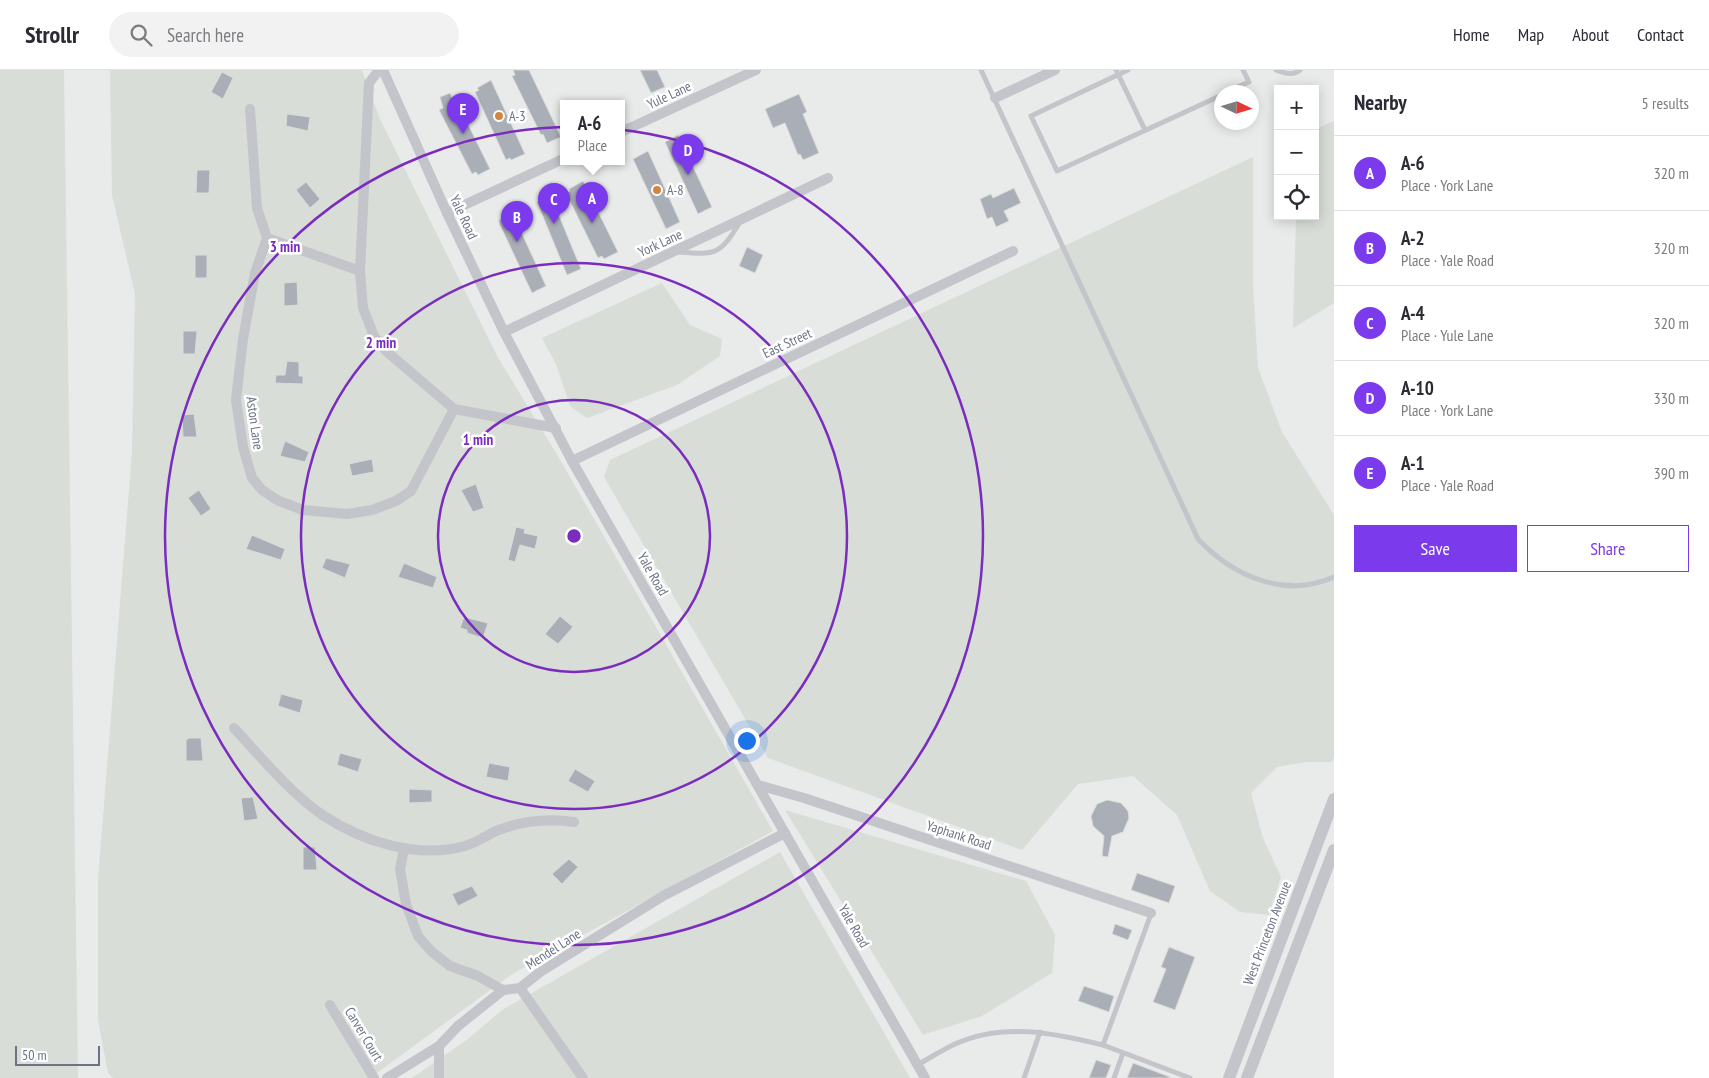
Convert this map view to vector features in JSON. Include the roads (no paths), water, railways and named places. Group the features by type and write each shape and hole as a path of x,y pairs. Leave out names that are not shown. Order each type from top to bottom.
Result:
{"street":[{"path":"379,70 369,83 360,271 363,308 374,336 386,351 454,409 556,428"},
{"name":"Yale Road","path":"383,70 446,213 504,332 572,461 925,1078"},
{"name":"Yule Lane","path":"625,130 756,70"},
{"path":"995,98 1055,70"},
{"path":"250,109 257,208 267,238 360,271"},
{"path":"446,213 560,160"},
{"name":"York Lane","path":"504,332 828,178"},
{"name":"Aston Lane","path":"267,238 255,273 243,339 236,400 243,447 252,478 262,490 279,501 303,510 347,514 372,510 396,501 412,491 454,409"},
{"name":"East Street","path":"572,461 1013,251"},
{"path":"234,728 293,790 324,816 357,833 404,849 420,850 465,846 498,830 530,821 551,818 574,822"},
{"name":"Yaphank Road","path":"758,786 804,798 1151,913"},
{"name":"West Princeton Avenue","path":"1229,1078 1334,799"},
{"name":"Mendel Lane","path":"504,990 520,988 540,972 663,896 786,833"},
{"path":"404,849 400,869 406,904 418,936 431,951 450,966 478,976 504,990"},
{"path":"1247,1078 1334,850"},
{"path":"520,988 584,1078"},
{"name":"Carver Court","path":"387,1078 439,1046 458,1026 504,990"},
{"name":"Carver Court","path":"330,1005 374,1078"},
{"path":"439,1046 439,1078"}],"lane":[{"path":"981,70 1198,539 1224,564 1242,574 1266,582 1309,584 1334,577"},
{"path":"1128,70 1117,72 1031,116 1057,171 1214,99"},
{"path":"1242,85 1249,82 1243,70"},
{"path":"1276,70 1285,73 1297,73 1300,70"},
{"path":"1117,72 1145,130"},
{"path":"676,251 706,254 717,251 724,246 741,221"},
{"path":"1103,1045 1151,913"},
{"path":"917,1065 956,1044 981,1036 1016,1031 1040,1032 1103,1045 1190,1078"},
{"path":"1024,1078 1040,1032"},
{"path":"1114,1078 1123,1053"}],"place":[{"name":"A-3","path":"499,116"},
{"name":"A-1","path":"463,134"},
{"name":"A-10","path":"688,175"},
{"name":"A-8","path":"657,190"},
{"name":"A-6","path":"592,223"},
{"name":"A-4","path":"554,224"},
{"name":"A-2","path":"517,242"}]}
